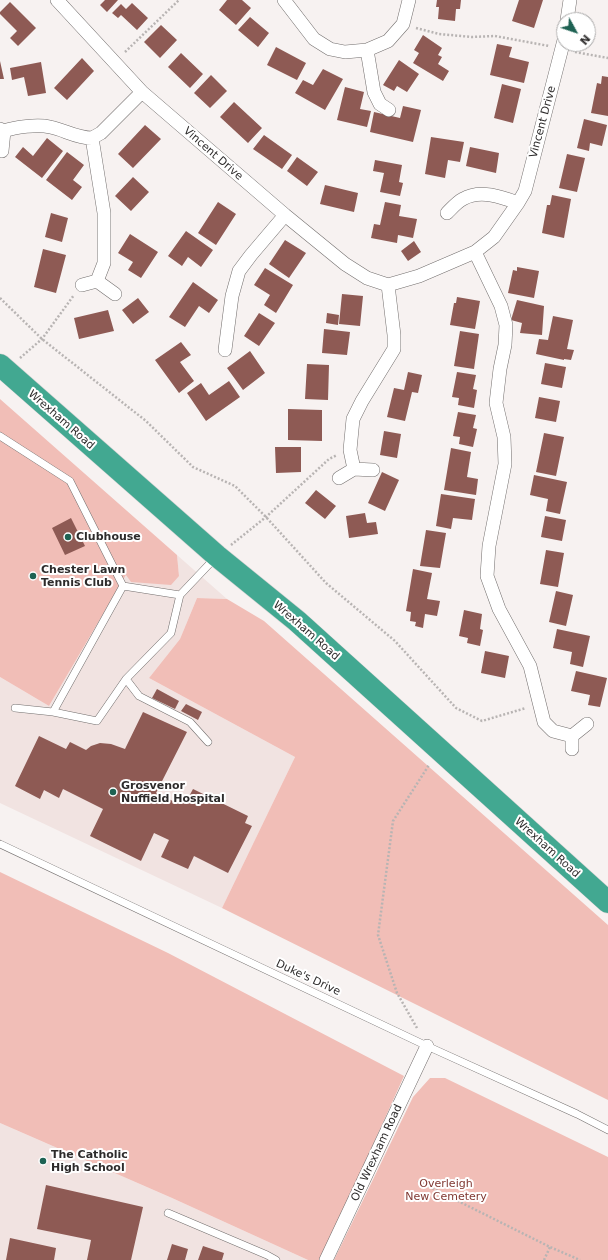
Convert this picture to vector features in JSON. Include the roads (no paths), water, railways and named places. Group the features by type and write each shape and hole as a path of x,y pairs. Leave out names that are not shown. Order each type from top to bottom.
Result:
{"highway":[{"name":"Wrexham Road","path":"3,368 217,556 297,621 608,902"}],"street":[{"name":"Vincent Drive","path":"57,0 142,92 285,215 345,264 367,278 388,285 419,276 475,252 494,237 525,191 561,52"},
{"path":"284,0 314,39 330,49 345,52 367,50 388,41 403,24 410,0"},
{"path":"568,12 570,0"},
{"path":"367,50 374,92 380,104 389,110"},
{"path":"2,151 2,130 14,127 49,126 82,138 92,138 101,133 142,92"},
{"path":"92,138 104,213 104,263 97,281"},
{"path":"447,213 463,199 476,194 502,197 518,203"},
{"path":"225,350 232,296 239,271 285,215"},
{"path":"475,252 501,306 506,325 505,345 500,369 496,403 504,437 505,464 489,546 487,576 499,609 530,666 538,704 544,722 553,731 572,743 587,724"},
{"path":"82,285 97,281"},
{"path":"97,281 115,294"},
{"path":"354,469 350,450 353,419 362,401 394,349 394,335 388,285"},
{"path":"339,478 354,469 373,470"},
{"name":"Old Wrexham Road","path":"326,1260 427,1046"}],"lane":[{"path":"0,436 70,481 123,586"},
{"path":"15,708 53,712 97,722 126,679 171,633 180,595 217,556"},
{"path":"123,586 180,595"},
{"path":"53,712 123,586"},
{"path":"126,679 139,696 190,722 208,742"},
{"name":"Duke's Drive","path":"0,844 427,1046 577,1114 608,1130"},
{"path":"168,1213 268,1255 276,1260"}],"place":[{"name":"Clubhouse","path":"68,537"},
{"name":"Chester Lawn Tennis Club","path":"33,576"},
{"name":"Grosvenor Nuffield Hospital","path":"113,792"},
{"name":"The Catholic High School","path":"43,1161"}],"park label":[{"name":"Overleigh New Cemetery","path":"446,1190"}]}
